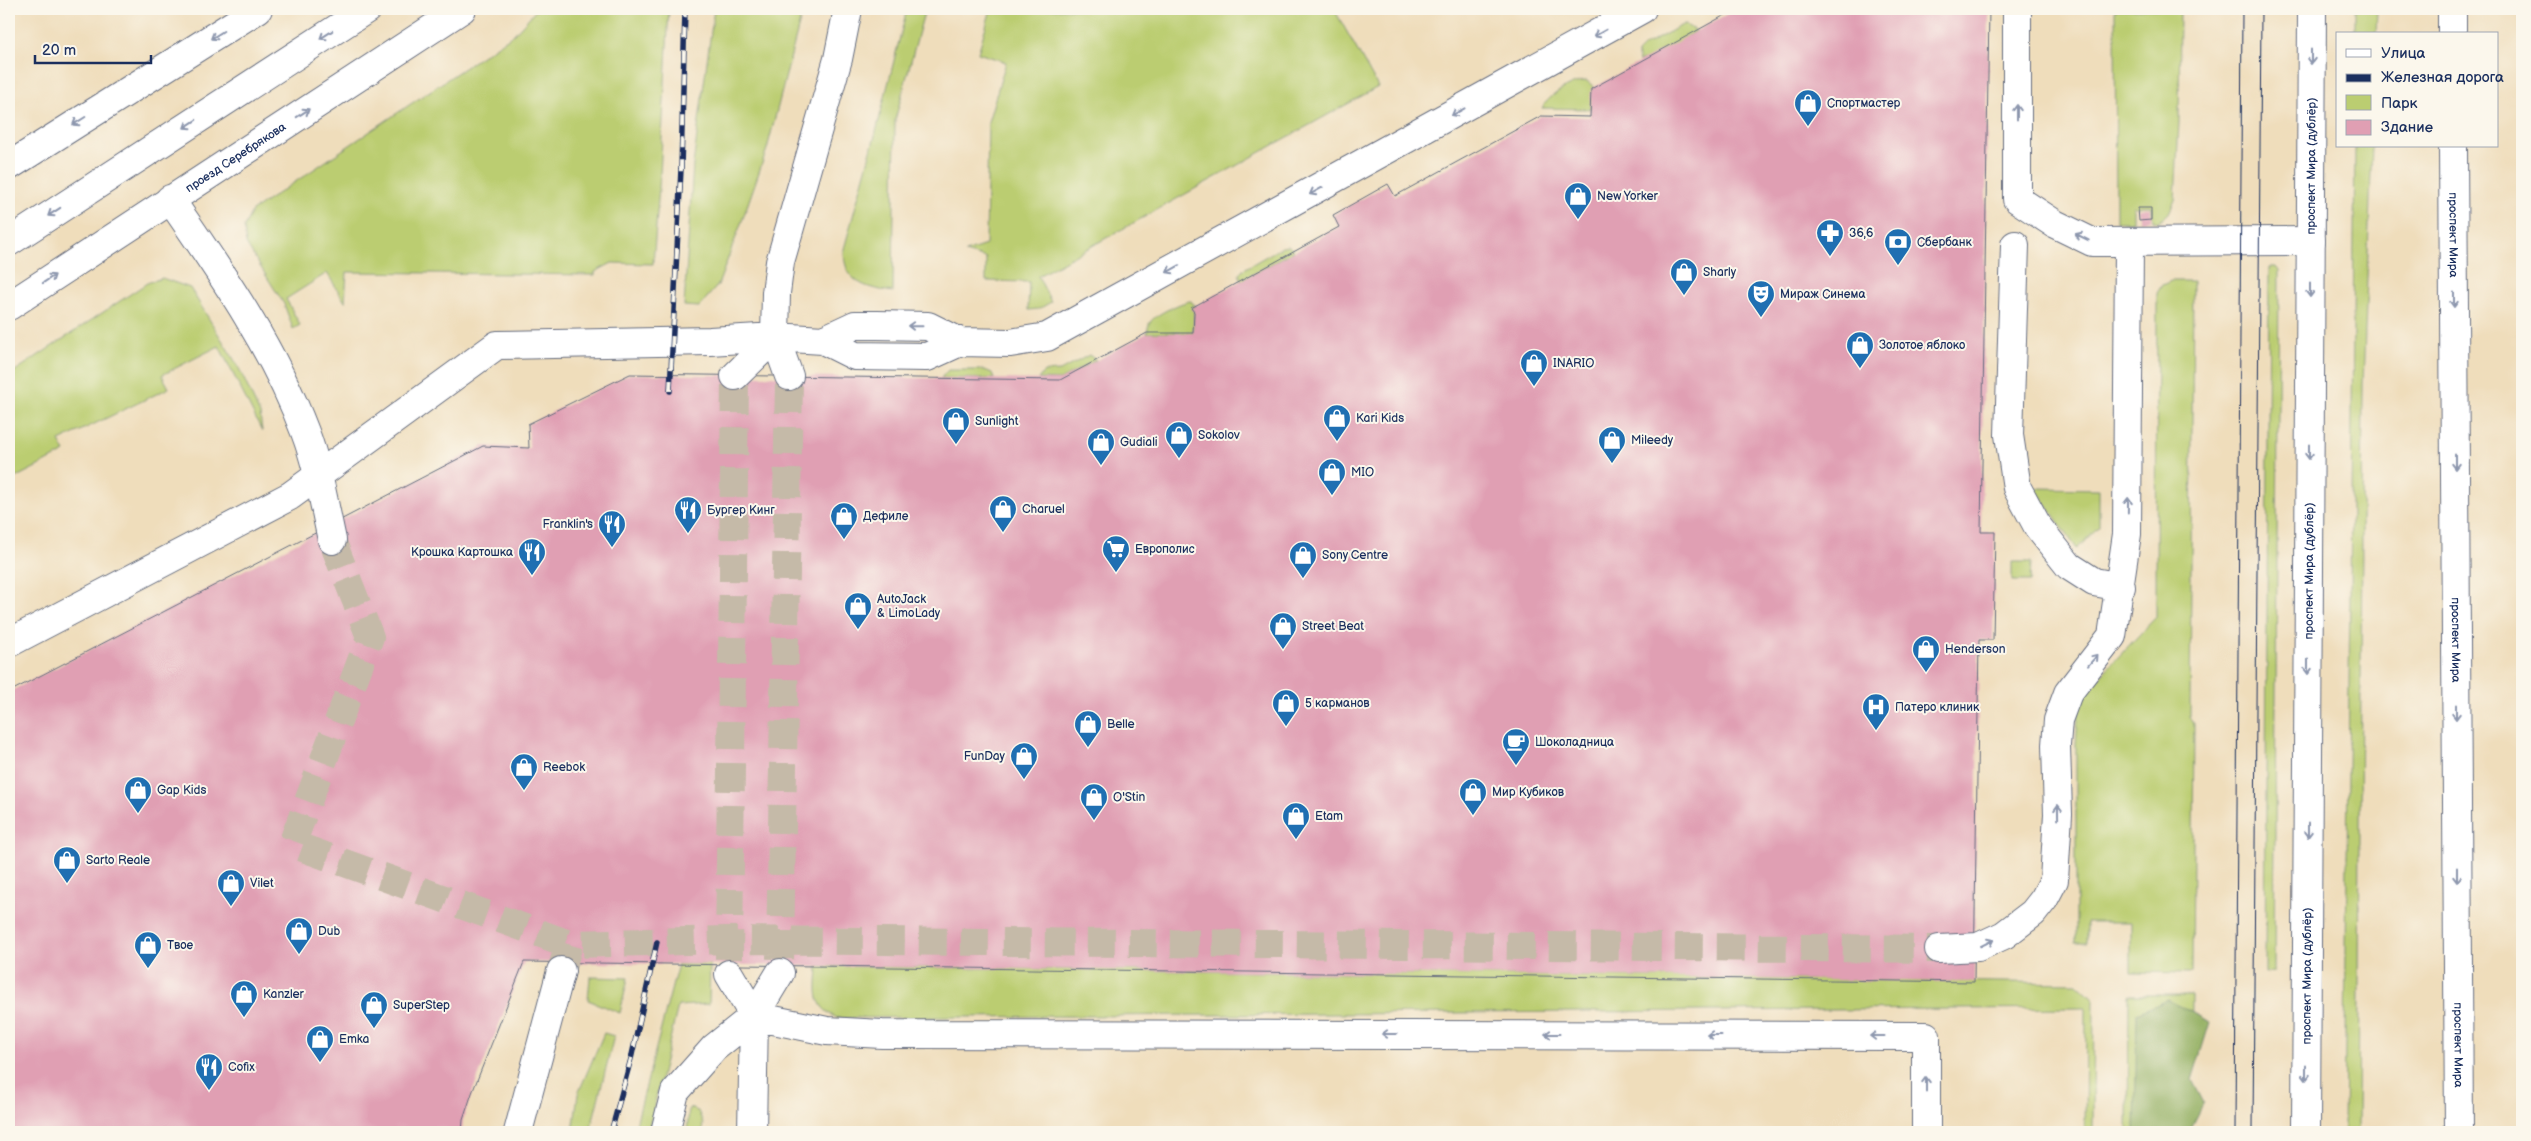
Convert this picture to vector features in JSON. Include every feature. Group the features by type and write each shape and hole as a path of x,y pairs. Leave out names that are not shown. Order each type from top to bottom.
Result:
{"main road":[{"path":"9,166 258,9"},
{"path":"9,242 367,9"},
{"name":"проезд Серебрякова","path":"9,306 462,9"},
{"path":"789,376 775,337 776,293 780,262 838,59 848,9"},
{"path":"9,643 290,496 497,345 710,341 775,337 822,340 855,325 928,326 960,342 1010,343 1047,337 1642,9"},
{"path":"2017,9 2017,199 2055,224 2092,242 2310,241"},
{"name":"проспект Мира (дублёр)","path":"2306,1132 2312,9"},
{"path":"2452,9 2452,32"},
{"name":"проспект Мира","path":"2453,148 2459,1132"},
{"path":"170,199 228,285 267,350 305,433 318,477 332,540"},
{"path":"1939,948 1978,947 2004,935 2033,913 2051,886 2056,861 2058,814 2056,745 2058,720 2068,693 2112,636 2121,587 2127,534 2129,242"},
{"path":"2015,245 2009,435 2017,488 2038,527 2069,566 2094,582 2121,587"},
{"path":"735,376 775,337"},
{"path":"518,1132 561,971"},
{"path":"665,1132 675,1092 714,1048 754,1016 780,973"},
{"path":"729,974 754,1016 752,1132"},
{"path":"754,1016 827,1031 882,1034 1926,1036 1926,1132"}],"green space":[{"path":"537,9 669,9 653,264 612,263 595,272 595,275 347,272 345,302 327,273 286,299 300,325 293,329 284,304 246,244 244,227 252,211 513,35"},
{"path":"714,9 803,9 767,149 718,285 699,307 684,306 693,165"},
{"path":"907,9 925,9 895,120 893,292 864,285 851,276 847,269 844,249"},
{"path":"991,9 1334,9 1378,87 1038,276 1051,302 1039,309 1028,310 1029,282 986,281 986,258 965,252 986,245 988,122 1006,62 978,53"},
{"path":"2115,9 2180,9 2179,122 2175,200 2169,213 2159,222 2153,221 2152,206 2133,206 2133,222 2116,222"},
{"path":"2355,9 2377,9 2376,32 2355,32"},
{"path":"1684,24 1696,31 1687,36 1689,39 1645,64 1643,60 1639,62 1637,53 1644,46"},
{"path":"1587,81 1594,87 1591,89 1593,93 1590,109 1542,108 1550,98 1562,90 1575,83"},
{"path":"2355,148 2372,148 2363,384 2358,1132 2344,1132"},
{"path":"1289,246 1294,251 1241,281 1239,274 1244,269 1282,247"},
{"path":"2269,267 2276,267 2279,271 2274,972 2265,973"},
{"path":"162,278 190,288 238,366 260,414 262,431 219,346 162,375 169,388 59,441 65,452 9,481 9,375 147,283"},
{"path":"2171,281 2193,281 2190,716 2194,724 2192,973 2131,972 2131,922 2087,922 2087,942 2076,942 2076,743 2079,705 2086,691 2156,617 2157,293 2162,285"},
{"path":"1191,301 1195,306 1191,308 1194,312 1193,333 1147,333 1149,324 1154,318 1176,306"},
{"path":"1089,355 1096,360 1060,380 1038,379 1044,372 1060,371"},
{"path":"948,370 985,370 992,373 994,379 941,378"},
{"path":"2035,488 2099,489 2099,526 2077,549"},
{"path":"2012,562 2031,562 2030,581 2012,581"},
{"path":"678,964 710,964 709,1004 678,1006 648,1132 634,1132"},
{"path":"818,966 2077,983 2094,999 2093,1132 2085,1132 2086,1008 837,1018 823,1008 820,1003 817,990"},
{"path":"590,977 628,978 620,1013 588,1000"},
{"path":"2129,995 2192,995 2191,1132 2128,1132"},
{"path":"2168,1000 2210,1022 2192,1080 2204,1103 2190,1130 2191,1132 2135,1132 2137,1013"},
{"path":"604,1033 614,1036 590,1132 573,1132 578,1094"},
{"path":"689,1108 698,1111 703,1123 702,1132 687,1132"}],"building":[{"name":"Европолис","path":"1736,9 1989,9 1981,532 1995,532 1993,640 1979,640 1974,982 524,962 472,1093 463,1120 462,1132 9,1132 9,692 483,446 529,448 528,424 630,374 1060,380 1147,333 1193,333 1194,312 1191,308 1339,227 1333,215 1388,184 1395,196 1541,116 1590,117 1591,89"},
{"path":"2138,208 2151,208 2151,220 2139,221"}],"tunnel":[{"path":"729,959 735,376"},
{"path":"780,959 789,376"},
{"path":"332,540 370,637 292,844 569,944"},
{"path":"561,971 569,944 728,940 1939,949"}],"tram line":[{"path":"2235,1132 2242,9"},
{"path":"2253,1132 2261,9"}],"railway":[{"path":"670,391 681,169 685,9"},
{"path":"611,1132 632,1055 657,942"}],"place":[{"name":"Спортмастер","path":"1808,127"},
{"name":"New Yorker","path":"1578,220"},
{"name":"36,6","path":"1830,257"},
{"name":"Сбербанк","path":"1898,266"},
{"name":"Sharly","path":"1684,296"},
{"name":"Мираж Синема","path":"1761,318"},
{"name":"Золотое яблоко","path":"1860,369"},
{"name":"INARIO","path":"1534,387"},
{"name":"Kari Kids","path":"1337,442"},
{"name":"Sunlight","path":"956,445"},
{"name":"Sokolov","path":"1179,459"},
{"name":"Mileedy","path":"1612,464"},
{"name":"Gudiali","path":"1101,466"},
{"name":"MIO","path":"1332,496"},
{"name":"Charuel","path":"1003,533"},
{"name":"Бургер Кинг","path":"688,534"},
{"name":"Дефиле","path":"844,540"},
{"name":"Franklin's","path":"612,548"},
{"name":"Европолис","path":"1116,573"},
{"name":"Крошка Картошка","path":"532,576"},
{"name":"Sony Centre","path":"1303,579"},
{"name":"AutoJack & LimoLady","path":"858,630"},
{"name":"Street Beat","path":"1283,650"},
{"name":"Henderson","path":"1926,673"},
{"name":"5 карманов","path":"1286,727"},
{"name":"Патеро клиник","path":"1876,731"},
{"name":"Belle","path":"1088,748"},
{"name":"Шоколадница","path":"1516,766"},
{"name":"FunDay","path":"1024,780"},
{"name":"Reebok","path":"524,791"},
{"name":"Gap Kids","path":"138,814"},
{"name":"Мир Кубиков","path":"1473,816"},
{"name":"O'Stin","path":"1094,821"},
{"name":"Etam","path":"1296,840"},
{"name":"Sarto Reale","path":"67,884"},
{"name":"Vilet","path":"231,907"},
{"name":"Dub","path":"299,955"},
{"name":"Твое","path":"148,969"},
{"name":"Kanzler","path":"244,1018"},
{"name":"SuperStep","path":"374,1029"},
{"name":"Emka","path":"320,1063"},
{"name":"Cofix","path":"209,1091"}]}
